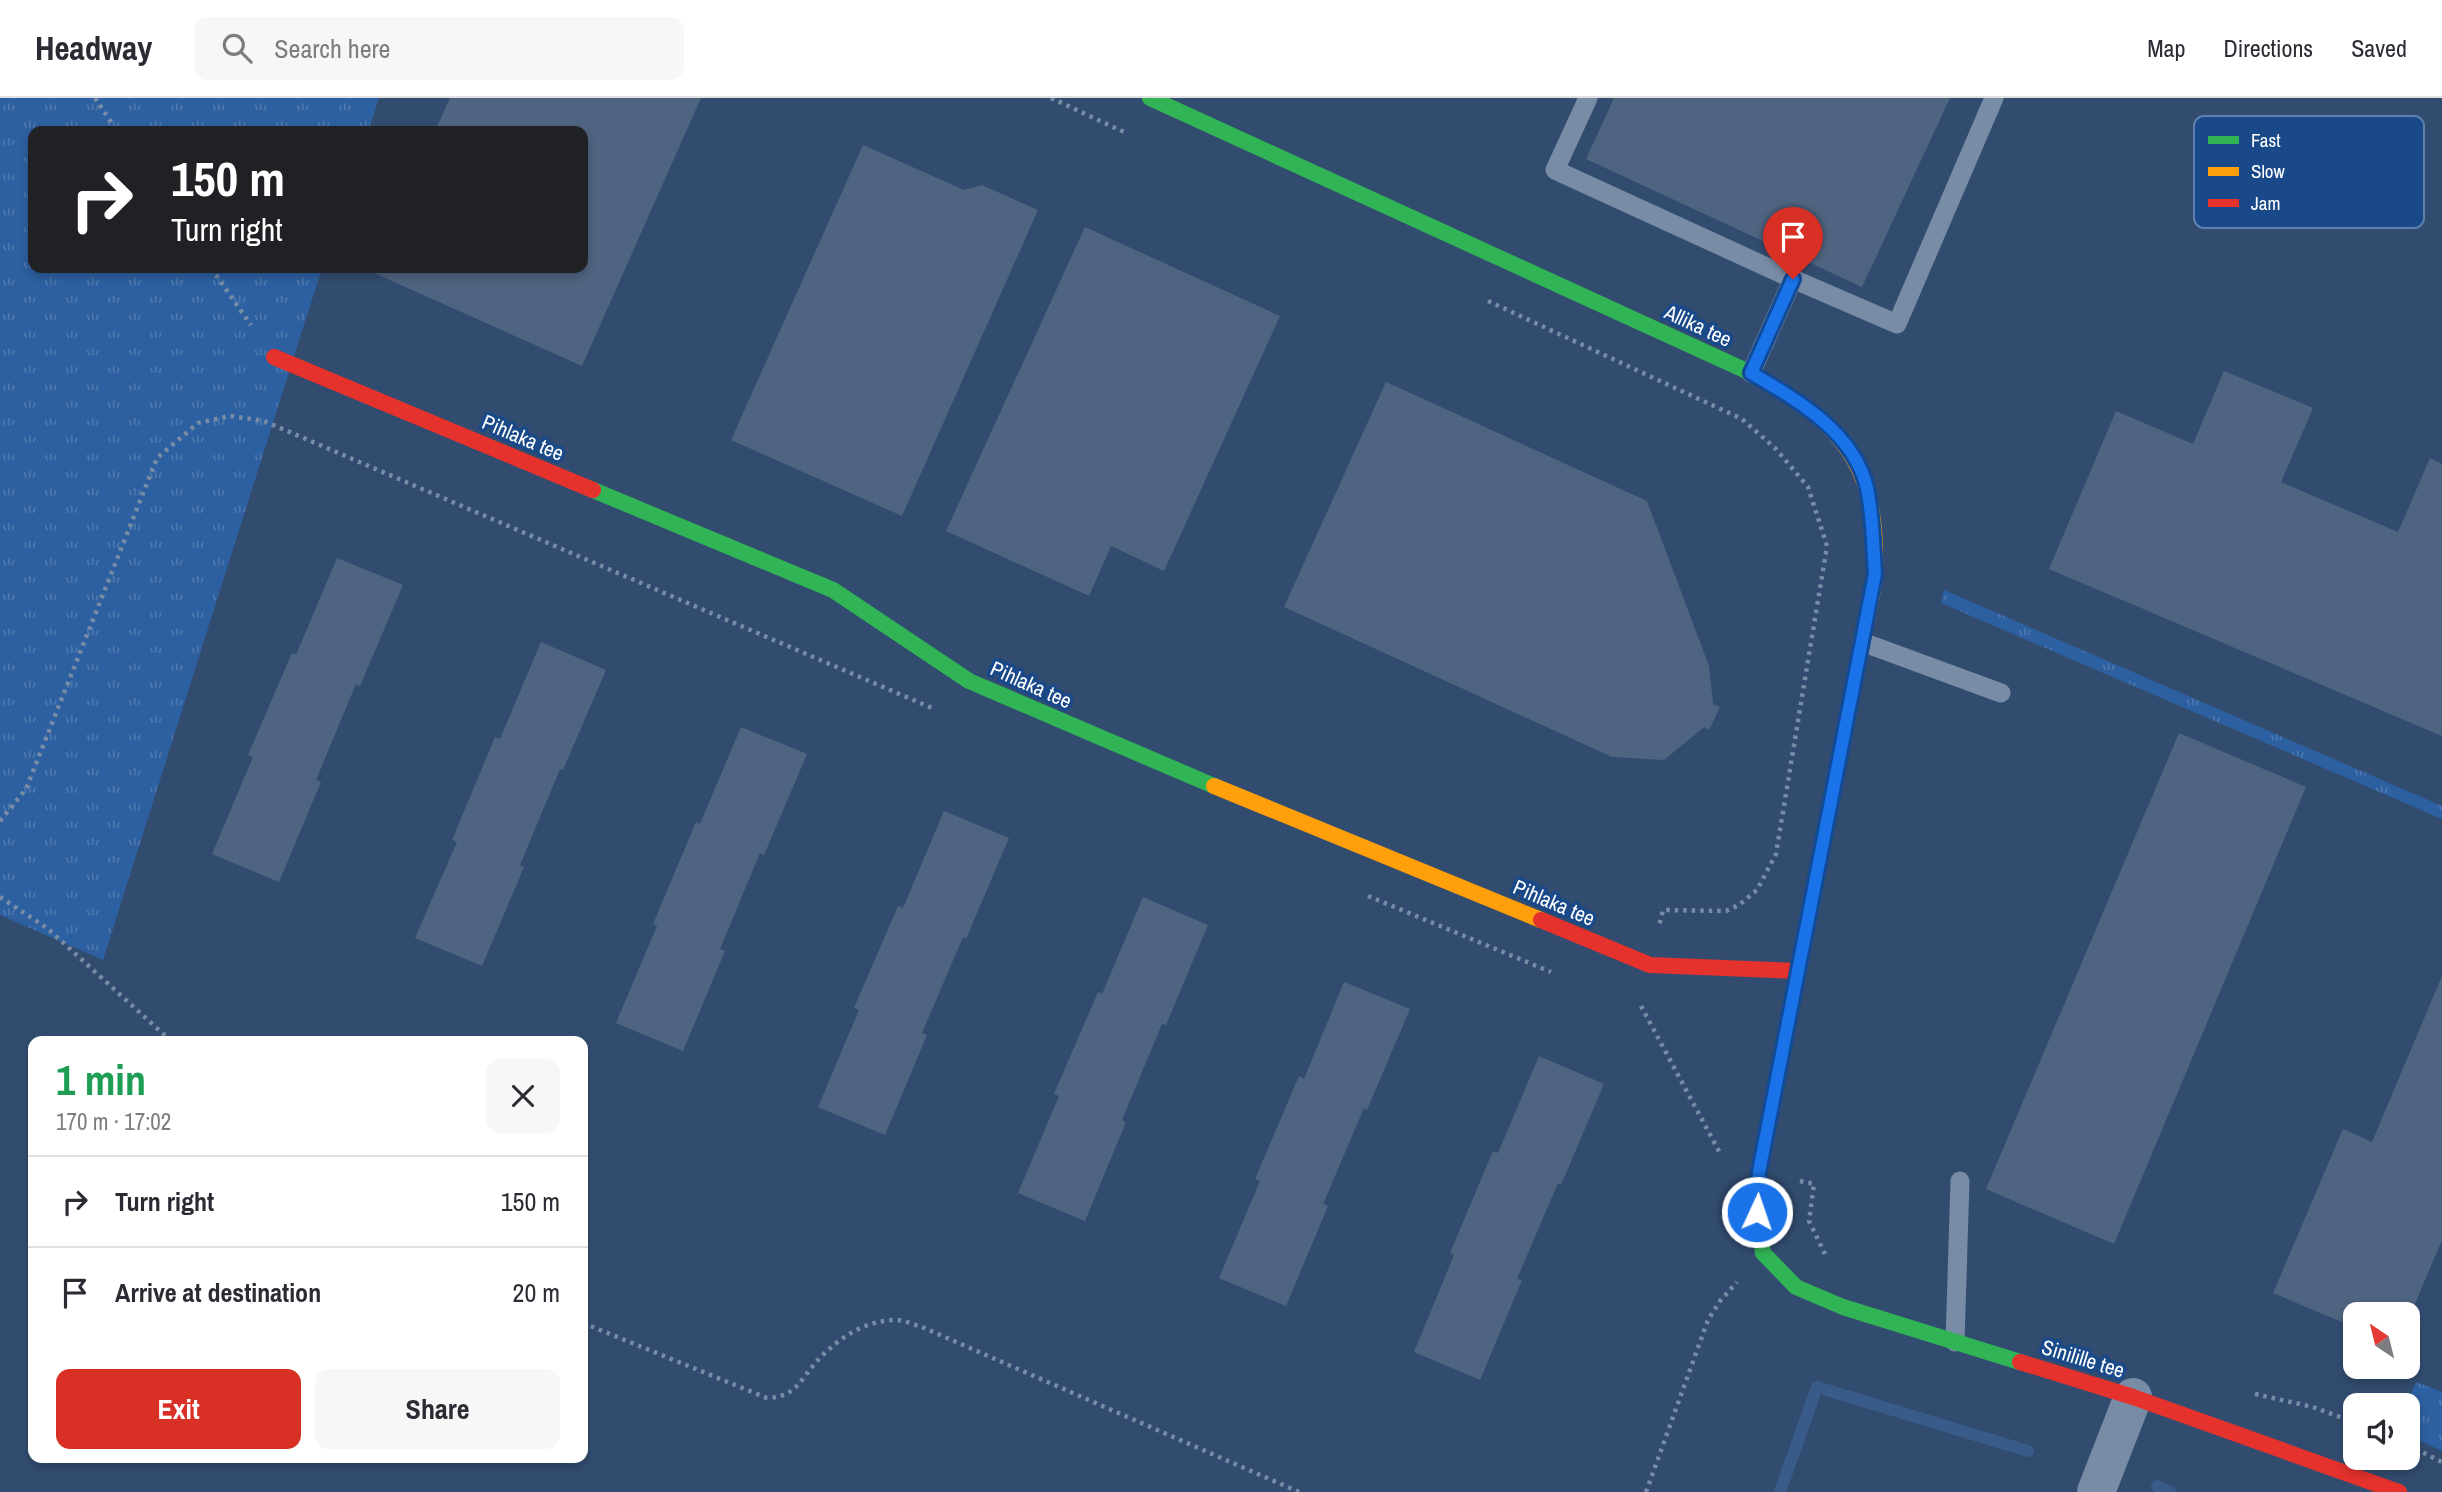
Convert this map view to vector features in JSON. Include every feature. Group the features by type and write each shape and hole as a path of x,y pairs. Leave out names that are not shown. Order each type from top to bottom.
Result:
{"street":[{"name":"Allika tee","path":"1150,98 1751,373 1791,396 1826,423 1855,457 1867,488 1875,574 1759,1172 1757,1212 1763,1253"},
{"name":"Pihlaka tee","path":"274,357 833,590 969,681 1111,743 1650,965 1798,971"},
{"name":"Sinilille tee","path":"1763,1253 1796,1287 1843,1307 2133,1397 2399,1492"},
{"path":"2096,1492 2133,1397"}],"lane":[{"path":"1588,98 1555,170 1897,324 1994,98"},
{"path":"1751,373 1793,279"},
{"path":"1862,642 2001,693"},
{"path":"1955,1342 1960,1181"}],"path":[{"path":"95,98 114,126"},
{"path":"1051,98 1126,133"},
{"path":"215,273 274,357"},
{"path":"1478,297 1742,419 1776,449 1808,487 1827,546 1776,853 1758,890 1739,905 1726,911 1662,910 1641,1006 1726,1164 1814,1184 1809,1221 1824,1253 1835,1259"},
{"path":"0,821 26,789 158,458 198,423 230,416 264,421 934,709"},
{"path":"1363,894 1555,973"},
{"path":"0,897 47,928 166,1036"},
{"path":"1646,1492 1708,1320 1720,1301 1763,1253"},
{"path":"588,1325 767,1398 779,1398 793,1391 818,1360 839,1340 870,1323 898,1320 922,1327 1299,1492"},
{"path":"2250,1393 2313,1407 2343,1418"},
{"path":"2420,1451 2442,1462"}],"green space":[{"path":"0,98 379,98 370,126 28,126 28,273 320,273 103,960 0,915"},
{"path":"1944,590 2442,806 2442,819 1941,603"},
{"path":"2416,1382 2442,1392 2442,1451 2420,1441 2420,1393 2411,1393"}],"building":[{"path":"450,98 701,98 582,366 374,273 588,273 588,126 437,126"},
{"path":"1614,98 1950,98 1862,287 1586,159"},
{"path":"863,145 964,190 982,185 1038,210 902,516 731,440"},
{"path":"1085,227 1280,316 1164,571 1111,546 1089,596 946,531"},
{"path":"2224,371 2313,408 2281,482 2398,532 2430,458 2442,464 2442,736 2049,569 2116,411 2193,444"},
{"path":"1386,382 1647,501 1709,666 1713,704 1720,707 1709,730 1704,727 1664,760 1612,757 1284,607"},
{"path":"337,558 403,585 360,686 356,684 316,780 321,782 279,882 212,854 253,757 248,755 292,653 296,655"},
{"path":"541,642 606,670 563,770 560,769 520,865 524,867 482,966 415,938 457,842 452,840 495,737 500,739"},
{"path":"741,727 807,754 764,855 760,853 720,949 725,951 683,1051 616,1023 657,926 653,924 696,822 700,824"},
{"path":"2179,733 2306,787 2114,1244 1986,1189"},
{"path":"944,811 1009,838 922,1033 927,1035 885,1135 818,1107 859,1010 854,1008 898,906 903,908"},
{"path":"1143,897 1208,925 1166,1025 1162,1024 1122,1120 1126,1122 1085,1221 1018,1193 1059,1096 1054,1094 1098,992 1102,994"},
{"path":"2442,976 2442,1240 2416,1302 2343,1302 2343,1323 2273,1293 2343,1129 2372,1142"},
{"path":"1344,982 1410,1009 1323,1204 1328,1206 1286,1306 1219,1278 1260,1181 1255,1179 1299,1076 1304,1079"},
{"path":"1539,1056 1604,1084 1517,1279 1522,1280 1480,1380 1414,1352 1454,1255 1450,1253 1493,1151 1498,1153"}],"waterway":[{"path":"1780,1492 1817,1387 2028,1451"},
{"path":"2157,1486 2170,1492"}],"traffic: fast":[{"path":"1150,98 1772,385"},
{"path":"593,490 833,590 969,681 1214,786"},
{"path":"1811,902 1759,1172 1757,1212 1763,1253 1796,1287 1843,1307 2020,1362"}],"traffic: slow":[{"path":"1772,385 1823,422 1841,441 1855,461 1865,484 1875,538 1875,572 1862,642"},
{"path":"1214,786 1541,920"}],"traffic: jam":[{"path":"274,357 593,490"},
{"path":"1811,902 1862,642"},
{"path":"1541,920 1650,965 1798,971"},
{"path":"2020,1362 2133,1397 2399,1492"}],"route":[{"path":"1757,1212 1759,1172 1875,574 1867,488 1855,457 1826,423 1791,396 1751,373 1793,279"}]}
